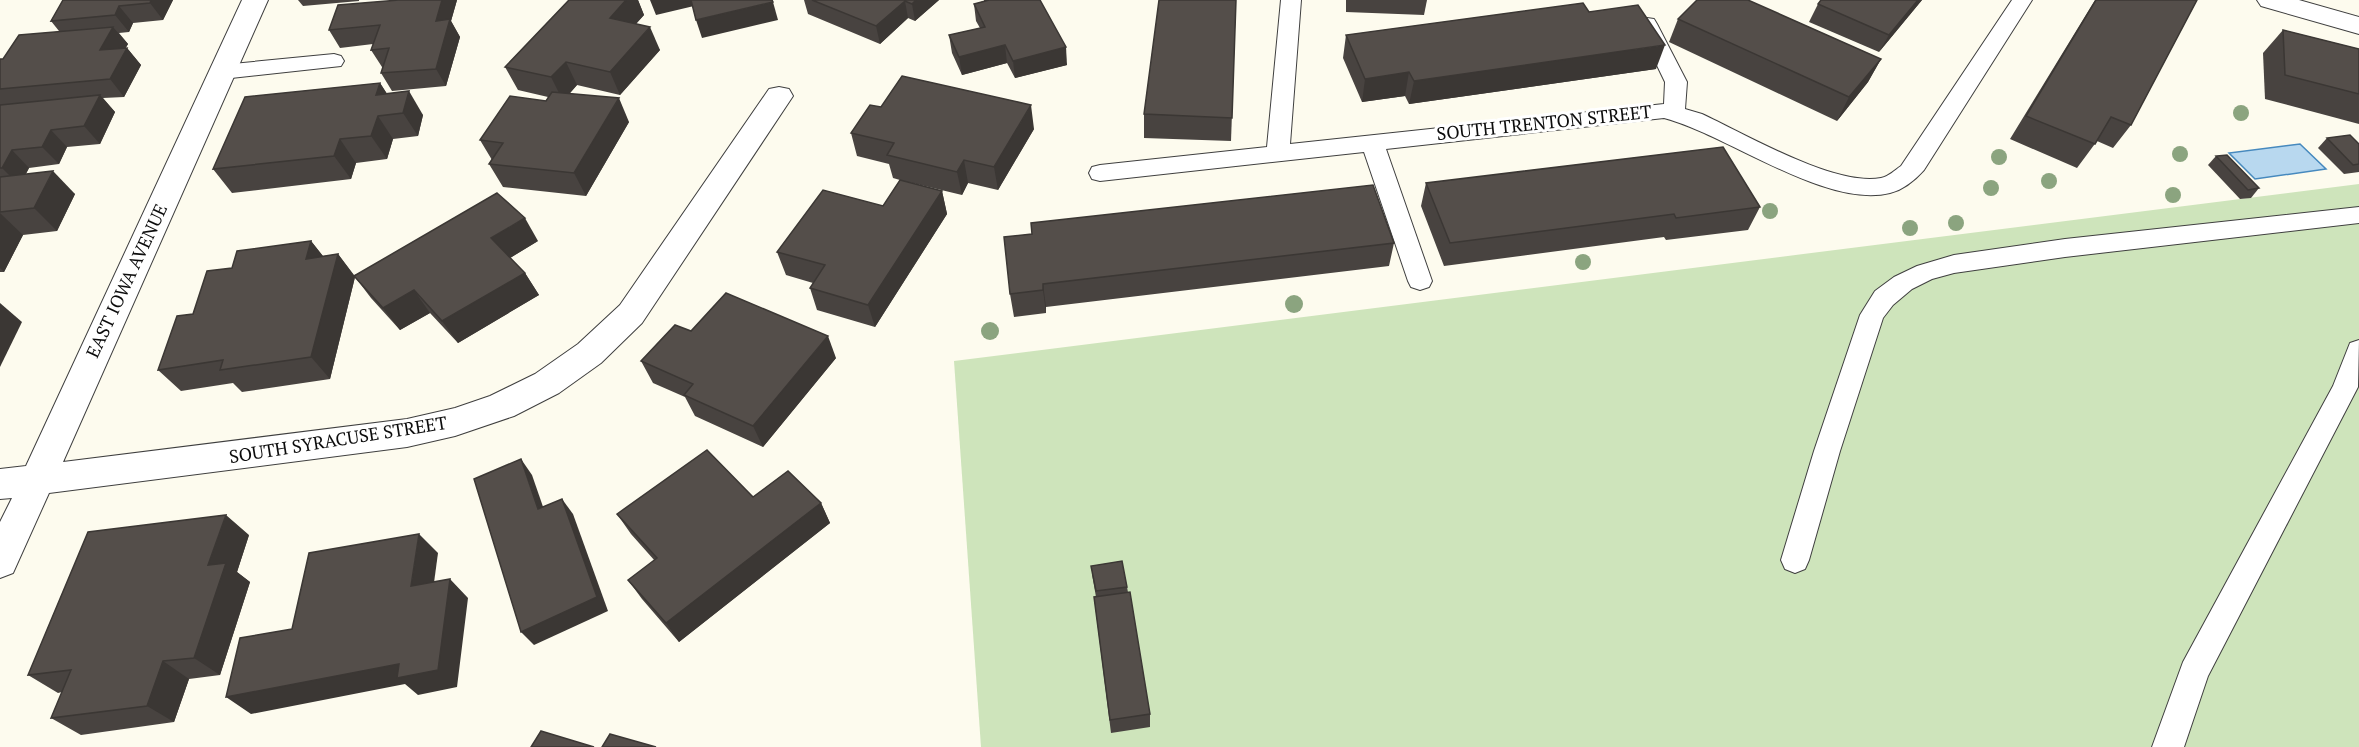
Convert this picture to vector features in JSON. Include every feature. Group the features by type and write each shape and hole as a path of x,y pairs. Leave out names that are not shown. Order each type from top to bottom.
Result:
{"street":[{"name":"EAST IOWA AVENUE","path":"0,562 255,0"},
{"path":"2270,0 2359,26"},
{"name":"SOUTH SYRACUSE STREET","path":"0,484 412,432 486,413 536,392 602,346 631,314 779,96"}],"lane":[{"path":"1278,152 1292,0"},
{"name":"SOUTH TRENTON STREET","path":"1100,173 1642,112 1674,112 1818,176 1852,186 1887,186 1916,164 2022,0"},
{"path":"1644,20 1676,82 1674,112"},
{"path":"222,72 333,60"},
{"path":"1372,142 1420,281"},
{"path":"1795,560 1827,451 1872,315 1884,298 1903,283 1925,272 2000,256 2299,220 2359,215"},
{"path":"2168,747 2194,672 2345,387 2359,350"}],"green space":[{"path":"2359,184 2359,747 981,747 954,361"}],"water":[{"path":"2300,144 2326,169 2255,179 2229,153"}],"building":[{"path":"63,0 151,0 150,3 119,6 115,15 51,21"},
{"path":"399,0 442,0 436,21 450,19 436,69 381,73 389,48 371,50 380,25 329,30 338,5"},
{"path":"569,0 626,0 610,18 650,27 610,72 566,62 551,77 505,67"},
{"path":"691,0 772,0 773,2 696,20"},
{"path":"812,0 916,0 912,4 905,1 876,26"},
{"path":"989,0 1040,0 1066,47 1013,61 1005,45 959,57 949,35 985,27 974,4"},
{"path":"1159,0 1236,0 1232,118 1144,114"},
{"path":"1697,0 1748,0 1881,59 1849,97 1678,19"},
{"path":"1821,0 1918,0 1889,35 1818,4"},
{"path":"2096,0 2197,0 2131,125 2111,117 2095,144 2026,116"},
{"path":"1583,3 1589,12 1638,5 1665,45 1414,81 1409,72 1365,79 1346,35"},
{"path":"113,27 100,50 127,48 110,79 0,89 0,59 3,59 19,35"},
{"path":"2283,30 2359,49 2359,94 2285,75"},
{"path":"902,76 1031,105 994,167 964,160 957,172 887,155 894,143 851,133 870,105 881,107"},
{"path":"380,83 376,95 409,91 403,113 378,116 371,136 340,139 334,156 213,169 245,97"},
{"path":"552,92 619,98 574,173 489,164 503,143 480,140 510,96 546,101"},
{"path":"100,95 84,126 51,130 42,147 12,150 0,168 0,105"},
{"path":"2350,135 2359,144 2359,164 2353,165 2327,138"},
{"path":"1723,147 1760,207 1676,218 1674,214 1450,243 1426,183"},
{"path":"2227,155 2259,188 2248,190 2216,156"},
{"path":"53,171 34,208 0,212 0,177"},
{"path":"900,180 942,191 868,305 810,288 825,265 777,252 823,190 883,206"},
{"path":"1373,185 1394,243 1043,284 1043,290 1010,294 1004,237 1032,234 1031,223"},
{"path":"497,193 525,218 491,238 525,273 442,321 414,290 383,308 354,276"},
{"path":"311,241 306,259 338,254 311,357 220,370 223,360 158,370 177,316 193,314 207,271 232,268 237,251"},
{"path":"726,293 828,336 753,426 684,395 693,384 641,361 675,325 691,331"},
{"path":"707,450 753,497 788,471 821,503 666,623 628,580 657,558 617,514"},
{"path":"521,459 538,509 562,499 597,597 521,632 474,479"},
{"path":"226,515 208,565 226,563 194,658 163,661 147,706 51,718 71,670 28,675 88,532"},
{"path":"419,534 411,586 450,579 438,670 397,678 399,664 226,697 240,638 292,629 309,553"},
{"path":"1122,561 1127,587 1096,591 1091,566"},
{"path":"1130,592 1150,714 1110,720 1094,597"},
{"path":"541,731 594,747 531,747"},
{"path":"610,734 656,747 602,747"}]}
